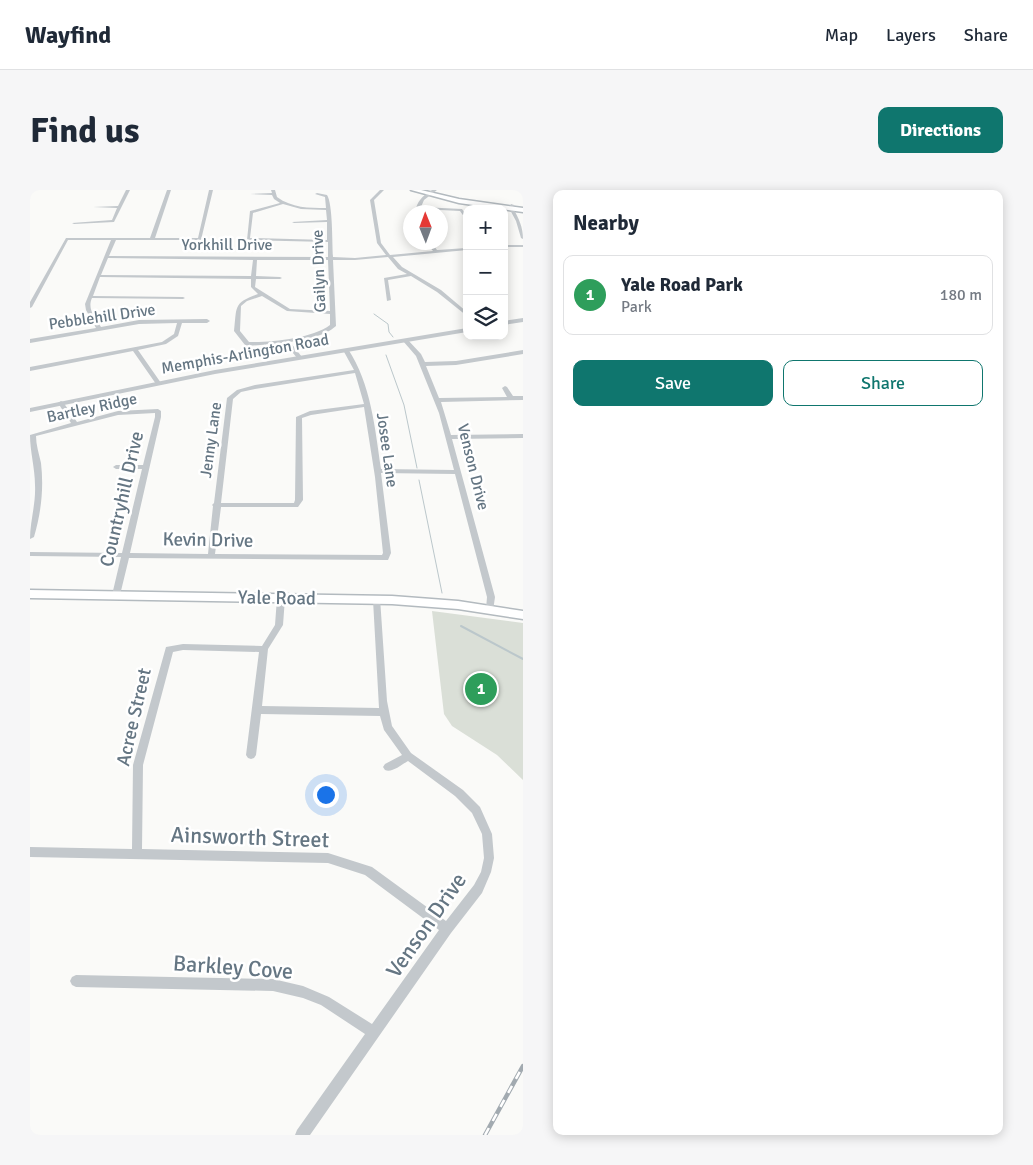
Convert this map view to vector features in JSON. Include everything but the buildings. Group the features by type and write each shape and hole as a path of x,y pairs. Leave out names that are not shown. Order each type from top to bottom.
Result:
{"main road":[{"path":"414,190 431,191 466,202 523,208"},
{"name":"Yale Road","path":"30,594 377,600 444,604 523,615"}],"street":[{"path":"74,223 112,222 128,190"},
{"path":"152,239 169,190"},
{"path":"30,307 67,239 200,239 211,190"},
{"path":"380,190 372,200 380,244 410,275 434,288 463,312"},
{"path":"466,190 471,191"},
{"path":"418,205 419,202 431,191"},
{"path":"252,194 274,192 276,199 283,203 306,208 329,209"},
{"name":"Gailyn Drive","path":"262,294 245,300 239,306 237,331 244,346 317,335 329,331 334,325 328,197 317,194"},
{"path":"283,203 256,209 250,213 248,239 330,241"},
{"path":"96,207 120,207"},
{"path":"512,207 523,238"},
{"path":"448,209 461,210 463,213"},
{"path":"294,222 330,221"},
{"path":"99,328 87,308 89,297 114,239"},
{"path":"508,246 523,246"},
{"name":"Yorkhill Drive","path":"106,257 347,259 463,249"},
{"path":"255,258 254,288 262,294 289,310 333,313"},
{"path":"389,300 386,279 410,275"},
{"path":"98,276 254,276 280,278"},
{"path":"89,297 183,298"},
{"path":"447,299 448,303 463,317"},
{"path":"508,322 523,320"},
{"path":"30,369 135,349 171,340 177,334 180,321"},
{"name":"Pebblehill Drive","path":"32,340 139,322 207,321"},
{"name":"Memphis-Arlington Road","path":"30,410 158,383 463,331"},
{"path":"30,334 32,340"},
{"path":"286,340 300,358"},
{"name":"Venson Drive","path":"405,340 415,349 438,400 491,598 490,610"},
{"path":"135,349 158,383"},
{"name":"Josee Lane","path":"346,350 354,360 366,404 377,471 387,553 385,558"},
{"path":"423,364 456,363 523,352"},
{"name":"Jenny Lane","path":"210,557 228,404 231,397 240,391 255,387 357,371"},
{"path":"506,388 511,399"},
{"path":"438,400 523,398"},
{"path":"61,403 75,424"},
{"path":"216,505 296,505 299,500 299,417 321,411 366,404"},
{"name":"Bartley Ridge","path":"30,537 37,511 40,483 33,435 122,412 158,411"},
{"name":"Countryhill Drive","path":"116,595 158,411"},
{"path":"449,437 522,437"},
{"path":"116,467 146,467"},
{"path":"377,471 458,472"},
{"name":"Kevin Drive","path":"30,554 385,558"},
{"path":"252,755 264,649 279,625 281,598"},
{"name":"Venson Drive","path":"302,1135 447,929 478,889 484,877 489,858 487,834 476,810 467,799 408,756 390,732 383,712 377,600"},
{"name":"Acree Street","path":"138,854 139,761 169,649 183,647 264,649"},
{"path":"257,710 383,712"},
{"path":"388,767 408,756"},
{"name":"Ainsworth Street","path":"30,852 290,856 334,859 368,871 447,929"},
{"name":"Barkley Cove","path":"76,980 274,985 303,992 325,1001 375,1033"}],"shaded area":[{"path":"432,611 523,623 523,780 497,755 452,726 444,714"}],"waterway":[{"path":"374,314 388,324 389,332 393,337"},
{"path":"386,355 404,405 417,468"},
{"path":"419,480 442,593"},
{"path":"461,626 523,659"}],"railway":[{"path":"485,1135 523,1066"}],"place":[{"name":"Yale Road Park","path":"481,689"}]}
